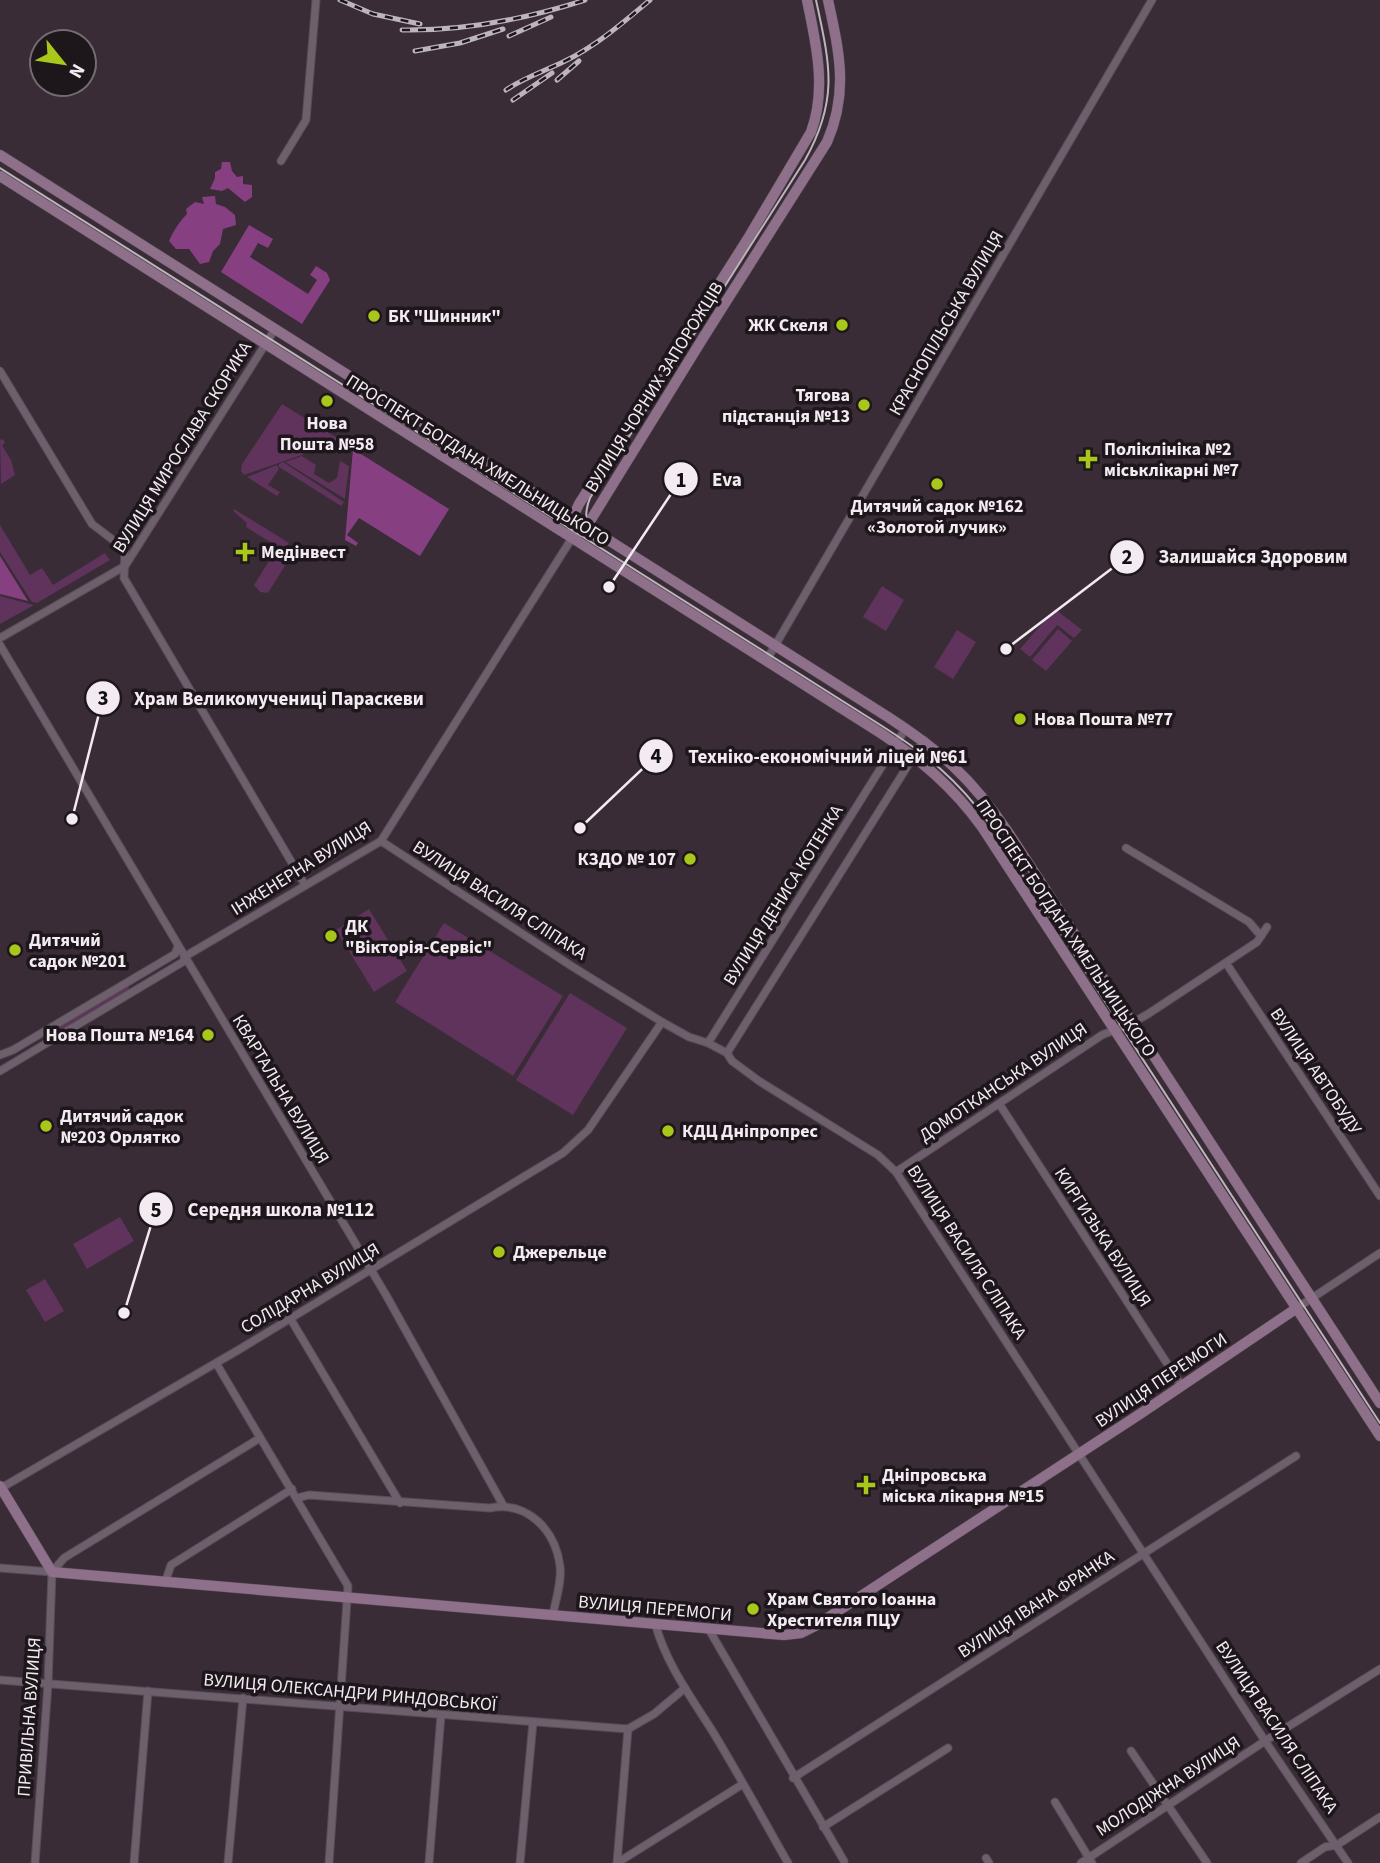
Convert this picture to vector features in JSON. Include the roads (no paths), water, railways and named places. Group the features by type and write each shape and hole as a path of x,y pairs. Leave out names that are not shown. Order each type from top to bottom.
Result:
{"main road":[{"name":"ВУЛИЦЯ ЧОРНИХ ЗАПОРОЖЦІВ","path":"572,538 573,517 747,240 811,132 820,92 818,59 807,0"},
{"name":"ВУЛИЦЯ ЧОРНИХ ЗАПОРОЖЦІВ","path":"572,538 587,526 827,142 838,110 841,80 828,0"},
{"name":"ПРОСПЕКТ БОГДАНА ХМЕЛЬНИЦЬКОГО","path":"0,155 906,728 953,763 985,799 1379,1399"},
{"name":"ПРОСПЕКТ БОГДАНА ХМЕЛЬНИЦЬКОГО","path":"0,176 897,744 945,782 971,811 1380,1436"},
{"path":"633,419 647,427"},
{"path":"443,457 452,441"},
{"name":"ВУЛИЦЯ ПЕРЕМОГИ","path":"52,1572 784,1635 808,1630 1080,1454 1297,1308"},
{"path":"0,1487 52,1572"}],"street":[{"path":"282,161 306,120 316,0"},
{"name":"КРАСНОПІЛЬСЬКА ВУЛИЦЯ","path":"766,661 1152,0"},
{"path":"15,186 24,170"},
{"path":"197,300 206,285"},
{"name":"ВУЛИЦЯ МИРОСЛАВА СКОРИКА","path":"0,638 125,566 275,329"},
{"path":"0,370 92,524 125,549 124,578 305,886"},
{"name":"ІНЖЕНЕРНА ВУЛИЦЯ","path":"0,1071 382,841 572,538"},
{"name":"КВАРТАЛЬНА ВУЛИЦЯ","path":"0,645 370,1270 503,1505"},
{"name":"ВУЛИЦЯ ДЕНИСА КОТЕНКА","path":"708,1043 906,728"},
{"name":"ВУЛИЦЯ ДЕНИСА КОТЕНКА","path":"727,1053 924,740"},
{"name":"ВУЛИЦЯ ВАСИЛЯ СЛІПАКА","path":"382,841 480,907 662,1022 727,1053 732,1061 760,1081 878,1155 896,1172 1265,1741 1349,1863"},
{"path":"1126,848 1249,922 1261,936"},
{"name":"ДОМОТКАНСЬКА ВУЛИЦЯ","path":"896,1172 1102,1035 1132,1023 1226,963 1257,942 1267,927"},
{"path":"0,1055 13,1050 175,954 178,946"},
{"name":"ВУЛИЦЯ АВТОБУДУ","path":"1226,963 1380,1196"},
{"name":"СОЛІДАРНА ВУЛИЦЯ","path":"0,1487 216,1363 547,1163 578,1140 597,1118 662,1022"},
{"name":"КИРГИЗЬКА ВУЛИЦЯ","path":"1000,1105 1181,1385"},
{"path":"1297,1308 1380,1253"},
{"path":"290,1318 400,1503"},
{"path":"216,1363 348,1586 329,1863"},
{"path":"52,1572 64,1558 260,1438"},
{"name":"ВУЛИЦЯ ІВАНА ФРАНКА","path":"793,1778 1296,1456"},
{"path":"165,1583 171,1565 292,1489"},
{"path":"297,1498 309,1495 490,1508 503,1505 523,1510 543,1524 552,1540 560,1567 554,1614"},
{"name":"ВУЛИЦЯ ПЕРЕМОГИ","path":"0,1568 52,1572"},
{"name":"ПРИВІЛЬНА ВУЛИЦЯ","path":"35,1863 48,1684 52,1572"},
{"path":"655,1623 661,1645 788,1863"},
{"path":"708,1628 793,1778 844,1861"},
{"name":"МОЛОДІЖНА ВУЛИЦЯ","path":"1087,1861 1265,1741 1380,1669"},
{"name":"ВУЛИЦЯ ОЛЕКСАНДРИ РИНДОВСЬКОЇ","path":"0,1680 628,1729"},
{"path":"617,1863 628,1729 654,1714 685,1688"},
{"path":"134,1863 148,1691"},
{"path":"228,1863 243,1698"},
{"path":"429,1863 441,1714"},
{"path":"520,1863 533,1722"},
{"path":"823,1827 948,1748"},
{"path":"1131,1751 1207,1863"},
{"path":"617,1863 743,1784"},
{"path":"1055,1802 1087,1861"},
{"path":"1301,1863 1325,1847 1337,1845 1380,1817"}],"tram line":[{"path":"598,545 587,523 590,498 805,160 816,138 827,100 828,82 828,63 816,0"},
{"path":"0,168 882,726 940,769 988,822 1380,1423"}],"railway":[{"path":"340,0 373,14 420,24"},
{"path":"402,30 495,22 585,0"},
{"path":"506,90 588,48 650,0"},
{"path":"509,36 551,17"},
{"path":"415,51 460,43 503,29"},
{"path":"557,80 579,61"},
{"path":"513,100 552,73"}],"place":[{"name":"БК \"Шинник\"","path":"374,316"},
{"name":"ЖК Скеля","path":"842,325"},
{"name":"Нова Пошта №58","path":"327,401"},
{"name":"Тягова пiдстанцiя №13","path":"864,405"},
{"name":"Поліклініка №2 міськлікарні №7","path":"1088,459"},
{"name":"Дитячий садок №162 «Золотой лучик»","path":"937,484"},
{"name":"Медінвест","path":"245,552"},
{"name":"Eva","path":"609,587"},
{"name":"Залишайся Здоровим","path":"1006,649"},
{"name":"Нова Пошта №77","path":"1020,719"},
{"name":"Храм Великомучениці Параскеви","path":"72,819"},
{"name":"Техніко-економічний ліцей №61","path":"580,828"},
{"name":"КЗДО № 107","path":"690,859"},
{"name":"ДК \"Вікторія-Сервіс\"","path":"331,936"},
{"name":"Дитячий садок №201","path":"15,950"},
{"name":"Нова Пошта №164","path":"208,1035"},
{"name":"Дитячий садок №203 Орлятко","path":"46,1126"},
{"name":"КДЦ Дніпропрес","path":"668,1131"},
{"name":"Джерельце","path":"499,1252"},
{"name":"Середня школа №112","path":"124,1313"},
{"name":"Дніпровська міська лікарня №15","path":"866,1485"},
{"name":"Храм Святого Іоанна Хрестителя ПЦУ","path":"753,1609"}]}
